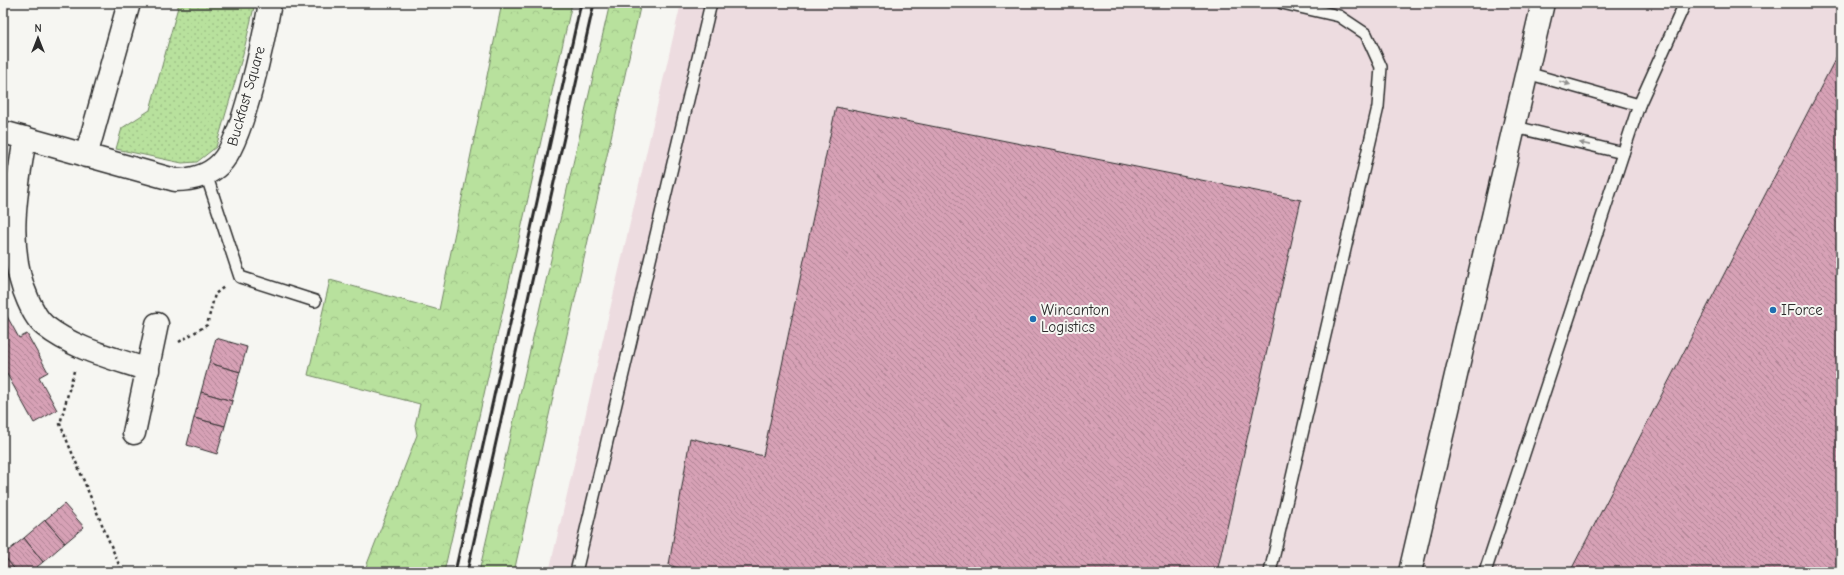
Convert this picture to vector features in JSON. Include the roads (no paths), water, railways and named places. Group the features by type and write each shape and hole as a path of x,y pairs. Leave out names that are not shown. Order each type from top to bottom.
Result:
{"street":[{"path":"86,156 129,3"},
{"name":"Buckfast Square","path":"3,132 175,180 192,180 206,174 220,165 231,151 244,113 270,3"},
{"path":"1410,572 1543,3"},
{"path":"25,138 14,208 14,232 20,278 33,311 44,325 81,347 149,364"},
{"path":"134,433 157,324"}],"lane":[{"path":"576,572 711,3"},
{"path":"1270,572 1378,107 1381,67 1366,34 1339,16 1282,3"},
{"path":"1485,572 1639,105 1685,3"},
{"path":"1527,73 1639,105"},
{"path":"1515,127 1623,153"},
{"path":"206,174 240,277 315,301"}],"railway":[{"path":"455,572 581,3"},
{"path":"467,572 594,3"}],"place":[{"name":"IForce","path":"1773,310"},
{"name":"Wincanton Logistics","path":"1033,319"}]}
